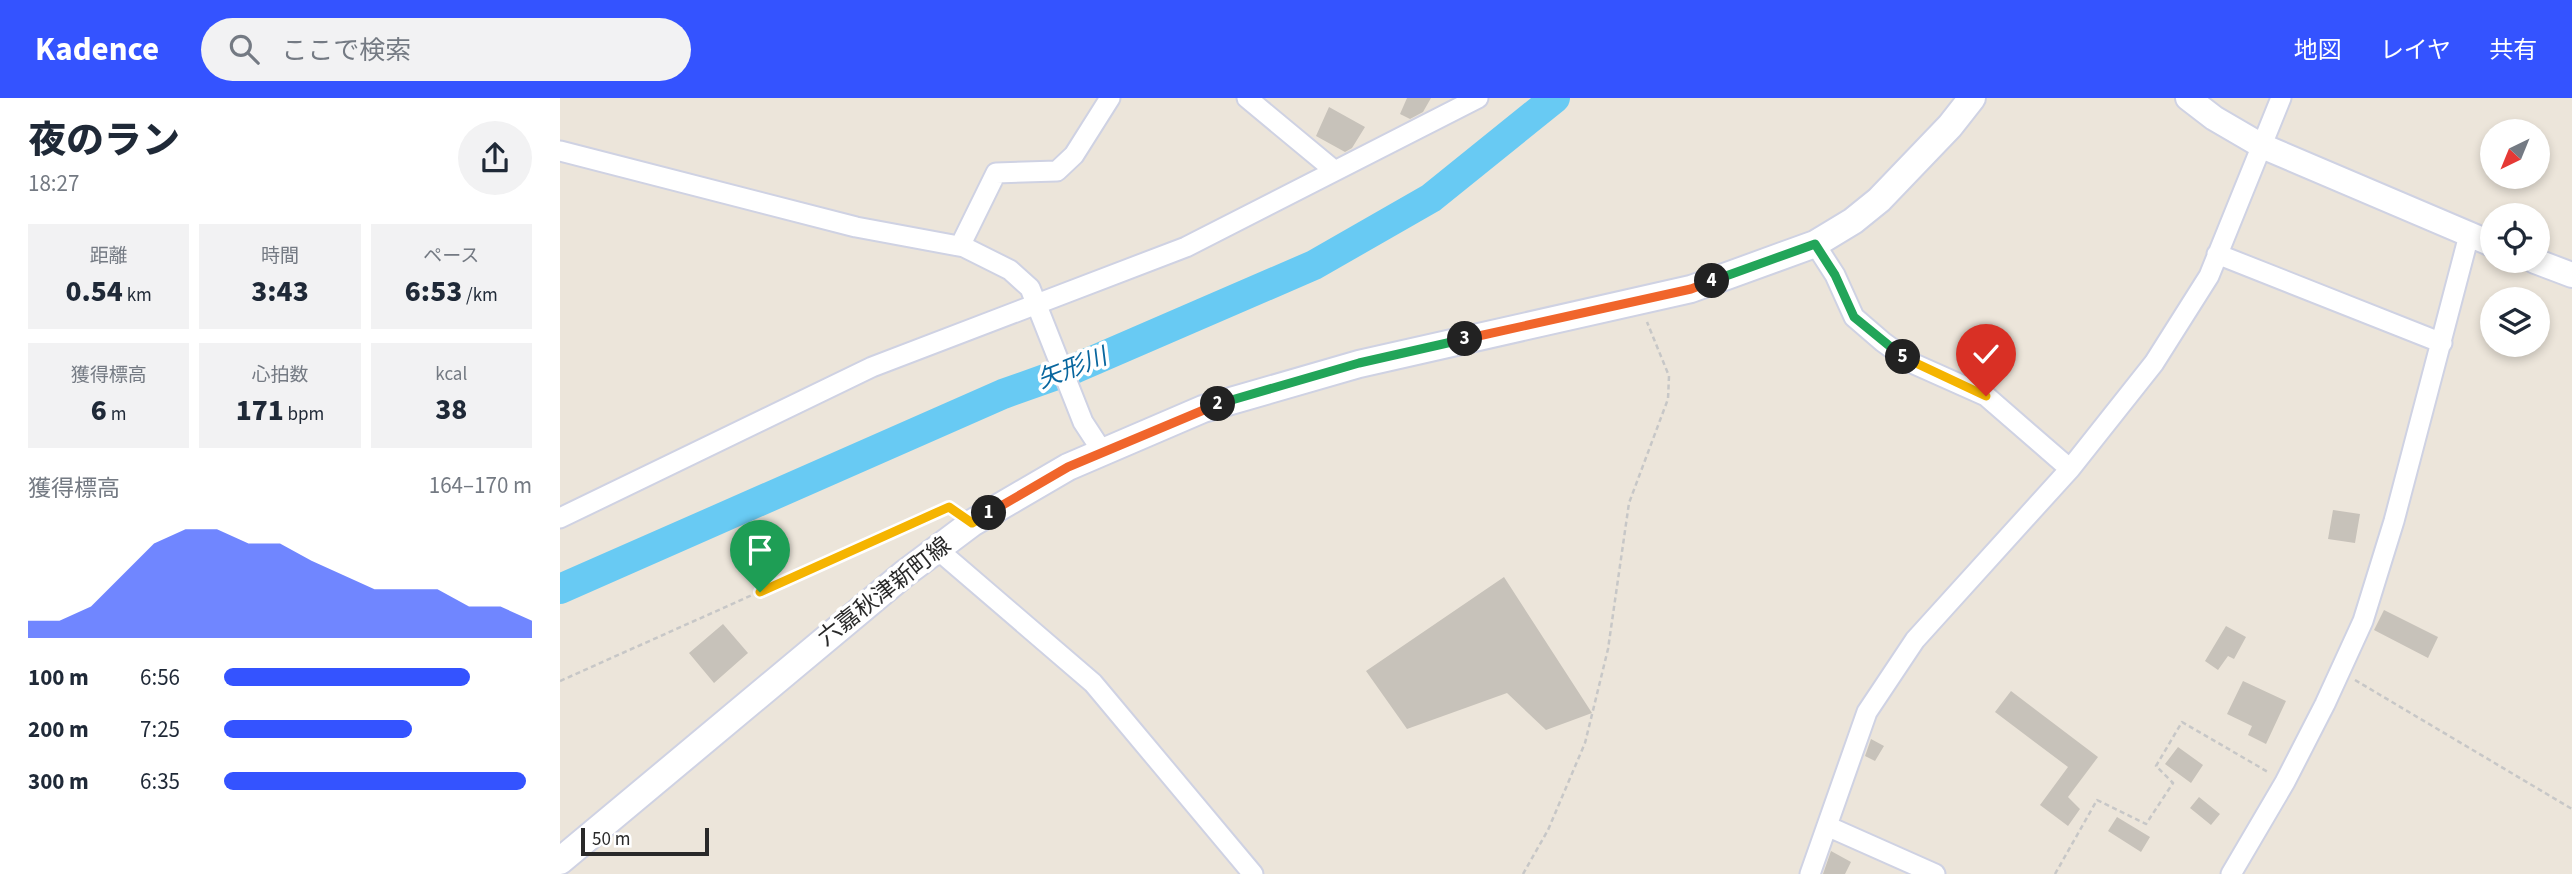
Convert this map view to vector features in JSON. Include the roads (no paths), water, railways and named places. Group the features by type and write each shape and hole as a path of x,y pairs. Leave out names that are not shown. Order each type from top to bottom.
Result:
{"main road":[{"name":"六嘉秋津新町線","path":"560,860 803,656 937,549 972,523 1068,467 1203,409 1359,363 1691,289 1815,244 1853,221 1879,200 1950,126 1972,98"}],"street":[{"path":"964,247 962,240 996,173 1056,171 1074,155 1110,98"},
{"path":"1247,98 1335,172"},
{"path":"560,518 872,368 1186,247 1478,98"},
{"path":"2188,98 2214,118 2262,146 2480,239"},
{"path":"1810,874 1867,712 1915,640 2070,469 2154,363 2209,276 2281,98"},
{"path":"560,151 856,227 964,247 1010,270 1030,288 1083,422 1102,452"},
{"path":"2231,874 2285,782 2363,621 2394,521 2469,235"},
{"path":"1815,244 1835,275 1854,317 1912,363 1986,396 2070,469"},
{"path":"2217,254 2442,343"},
{"path":"2550,267 2572,275"},
{"path":"937,549 1093,682 1253,874"},
{"path":"1827,826 1936,874"}],"waterway":[{"name":"矢形川","path":"560,589 1003,394 1076,368 1314,265 1431,198 1555,98"}]}
